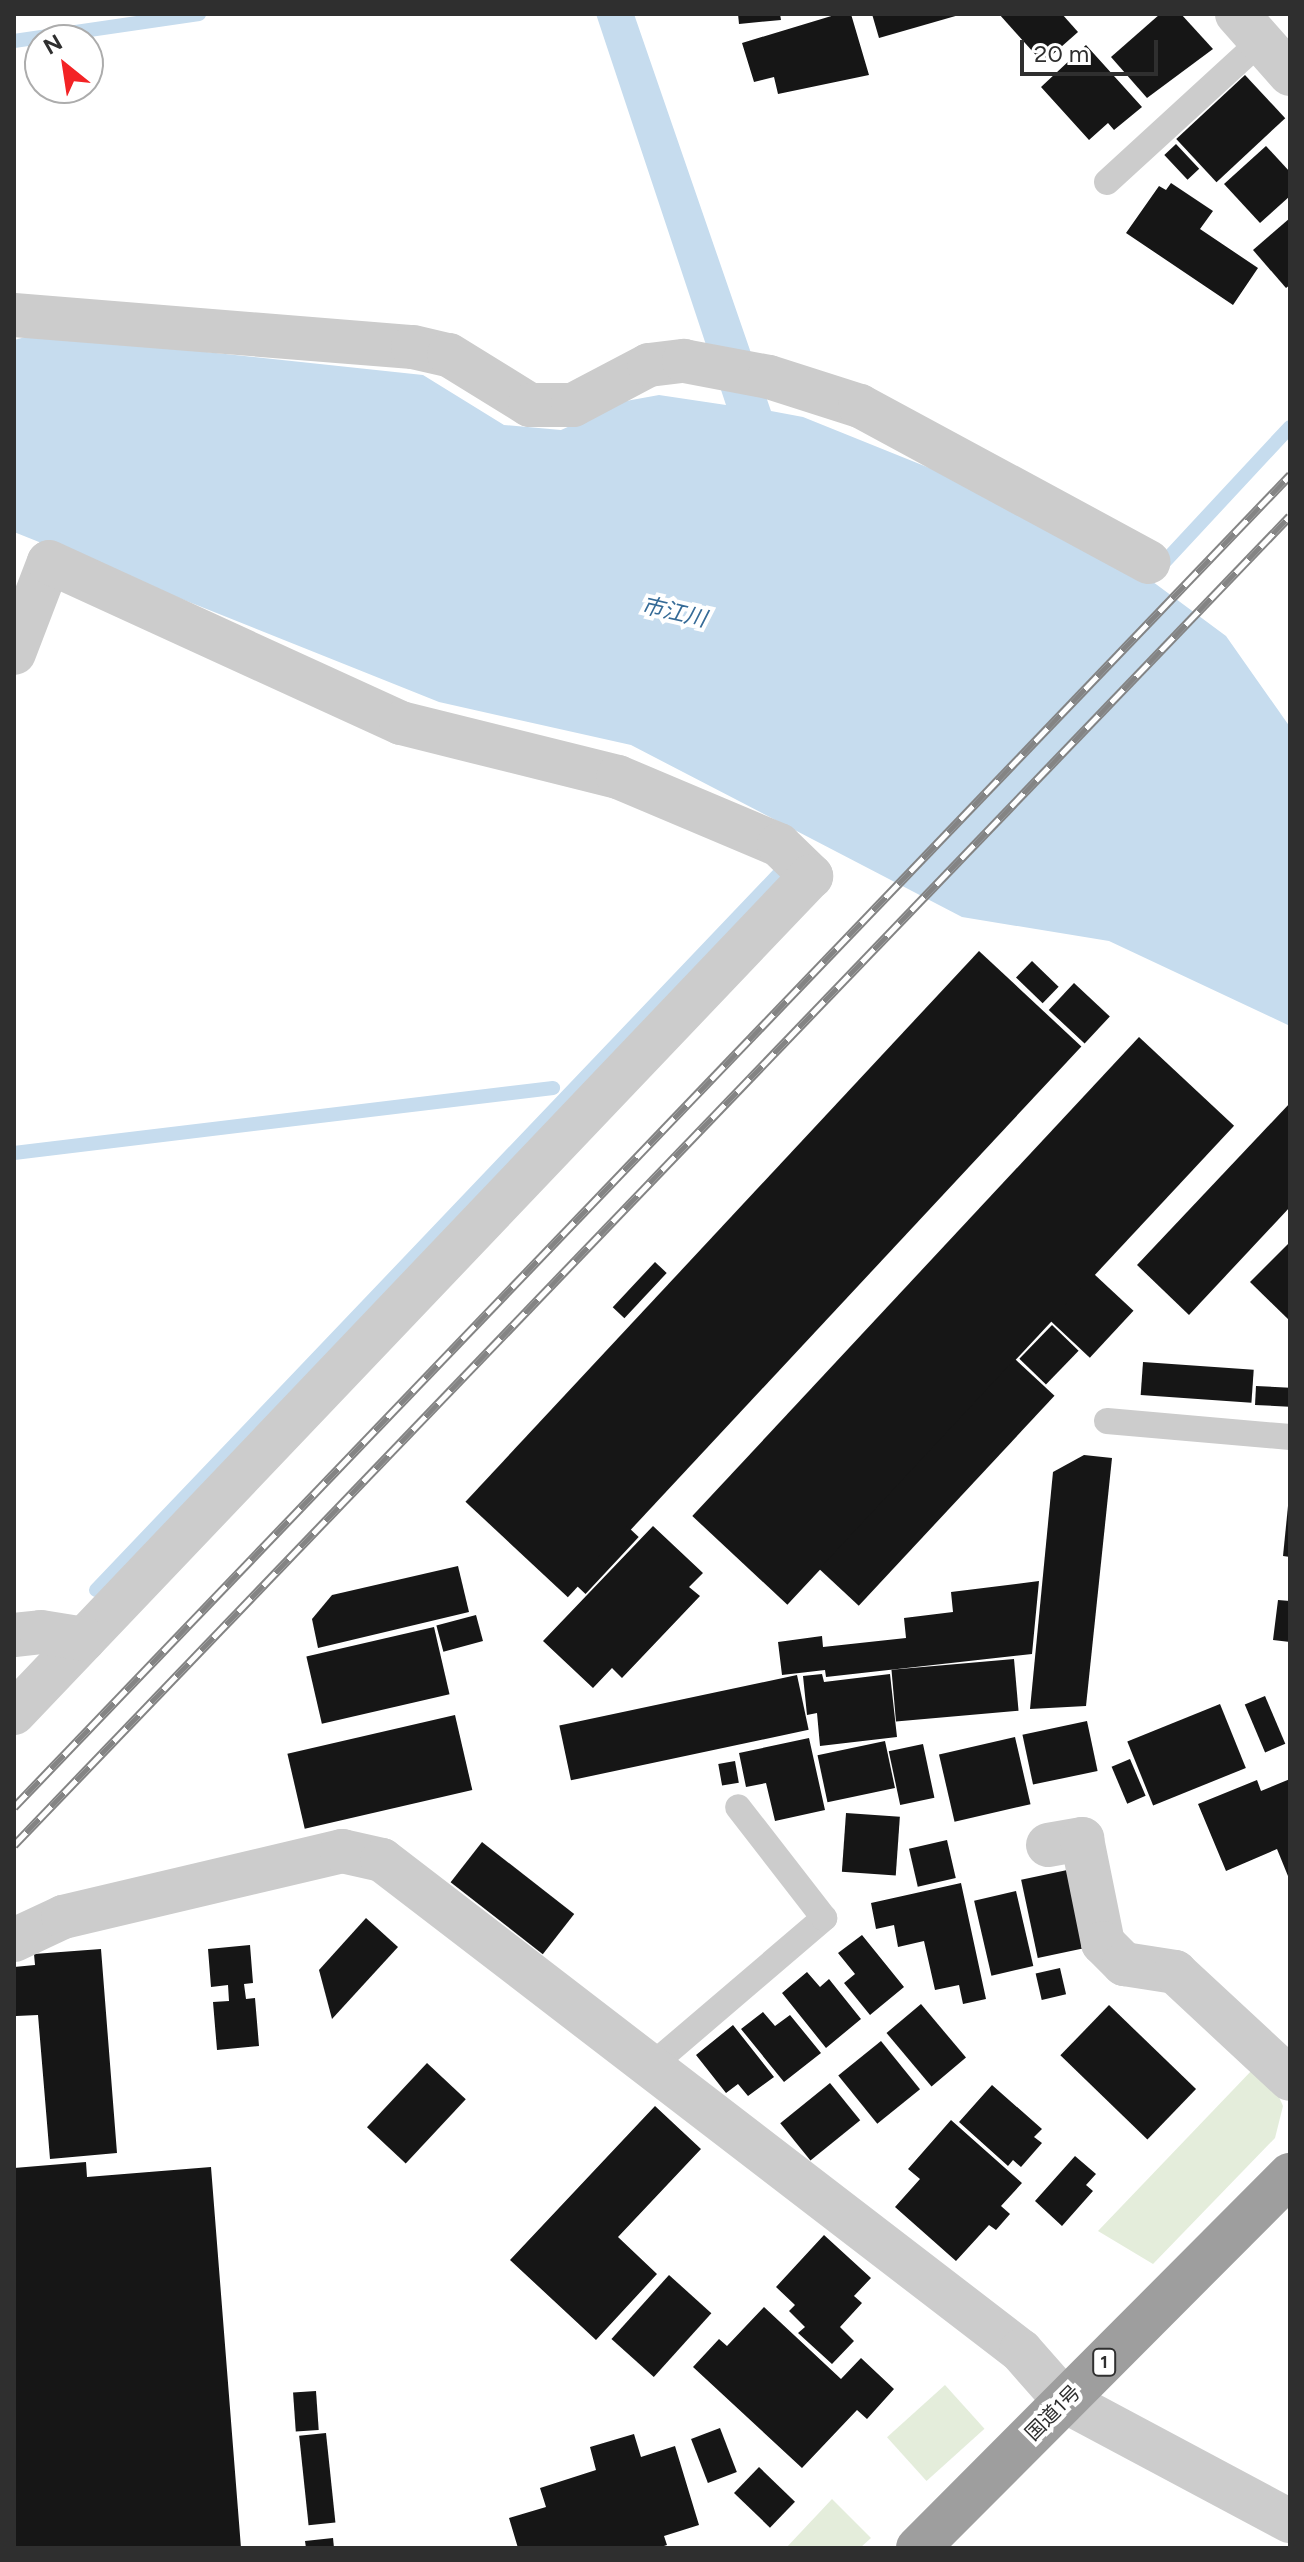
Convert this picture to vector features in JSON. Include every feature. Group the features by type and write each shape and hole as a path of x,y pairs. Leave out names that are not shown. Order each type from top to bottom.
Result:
{"highway":[{"name":"国道1号","path":"918,2548 1290,2175"}],"street":[{"path":"1249,28 1290,74"},
{"path":"14,315 49,314 413,347 449,355 530,405 573,405 649,365 702,365 769,377 860,406 1149,562"},
{"path":"14,653 49,562 401,723 618,777 779,845 811,876 14,1713"},
{"path":"14,1635 41,1632 84,1639"},
{"path":"1048,1845 1082,1839 1103,1943 1124,1964 1175,1972 1290,2079"},
{"path":"14,1940 63,1917 342,1851 382,1860 1021,2351 1065,2401 1290,2521"}],"lane":[{"path":"1107,182 1249,28"},
{"path":"1107,1421 1290,1437"},
{"path":"651,2066 824,1918 738,1807"}],"green space":[{"path":"1254,2068 1275,2088 1283,2106 1275,2138 1153,2264 1098,2231"},
{"path":"945,2385 984,2429 927,2481 887,2437"},
{"path":"832,2499 871,2538 860,2548 786,2548"}],"water":[{"name":"市江川","path":"596,14 634,14 771,411 803,417 932,469 1149,579 1226,636 1290,727 1290,1026 1109,941 962,917 631,745 439,702 14,532 14,340 37,334 423,375 504,425 561,430 626,401 659,395 726,405"}],"building":[{"path":"738,14 780,14 781,20 739,24"},
{"path":"838,14 851,14 869,75 778,94 774,77 754,82 742,43"},
{"path":"872,14 959,14 959,15 879,38"},
{"path":"999,14 1062,14 1078,32 1043,63"},
{"path":"1160,14 1181,14 1213,49 1147,98 1111,57"},
{"path":"1086,45 1142,107 1114,130 1108,123 1089,140 1041,87"},
{"path":"1245,75 1285,118 1216,182 1176,139"},
{"path":"1176,144 1199,169 1187,180 1164,155"},
{"path":"1266,146 1290,172 1290,196 1260,223 1224,184"},
{"path":"1171,183 1213,211 1200,229 1258,268 1233,305 1126,233 1159,186 1166,190"},
{"path":"1290,218 1290,285 1286,288 1253,250"},
{"path":"979,951 1081,1046 568,1597 465,1502"},
{"path":"1032,961 1059,987 1043,1003 1016,978"},
{"path":"1074,983 1110,1016 1085,1043 1049,1010"},
{"path":"1139,1037 1234,1126 787,1605 692,1516"},
{"path":"1290,1103 1290,1207 1189,1315 1137,1265"},
{"path":"1290,1242 1290,1321 1250,1282"},
{"path":"655,1262 667,1273 624,1318 613,1307"},
{"path":"1094,1274 1133,1311 1090,1358 1050,1321"},
{"path":"1052,1325 1079,1351 1046,1385 1019,1359"},
{"path":"1015,1359 1054,1396 859,1606 819,1569"},
{"path":"1143,1362 1254,1370 1251,1403 1141,1395"},
{"path":"1256,1386 1290,1388 1289,1407 1255,1405"},
{"path":"1084,1455 1112,1458 1086,1706 1030,1709 1053,1472"},
{"path":"1290,1506 1290,1557 1283,1556"},
{"path":"627,1526 639,1537 586,1594 574,1583"},
{"path":"653,1526 703,1573 689,1587 700,1596 622,1678 612,1668 593,1688 543,1641"},
{"path":"458,1566 469,1612 318,1648 312,1619 332,1595"},
{"path":"1039,1581 1032,1654 826,1677 825,1670 782,1675 778,1642 822,1636 823,1647 906,1638 904,1618 953,1612 951,1592"},
{"path":"1278,1600 1290,1601 1290,1642 1273,1640"},
{"path":"476,1615 483,1641 443,1652 436,1626"},
{"path":"434,1627 450,1694 322,1724 306,1656"},
{"path":"1014,1659 1019,1711 896,1722 891,1670"},
{"path":"822,1674 824,1682 890,1674 897,1737 820,1746 817,1713 807,1715 803,1676"},
{"path":"797,1675 809,1730 571,1780 559,1726"},
{"path":"1265,1696 1285,1744 1265,1752 1245,1705"},
{"path":"1220,1704 1246,1768 1153,1805 1127,1741"},
{"path":"455,1715 472,1790 305,1829 287,1754"},
{"path":"1087,1721 1098,1771 1033,1785 1022,1735"},
{"path":"1015,1737 1031,1804 955,1822 939,1755"},
{"path":"809,1738 825,1810 775,1821 766,1783 746,1787 739,1753"},
{"path":"885,1741 895,1788 827,1802 818,1755"},
{"path":"923,1744 934,1798 900,1805 889,1751"},
{"path":"1130,1759 1146,1796 1127,1804 1112,1767"},
{"path":"735,1761 739,1783 722,1786 718,1764"},
{"path":"1290,1779 1290,1881 1277,1849 1226,1871 1198,1804 1257,1780 1261,1791"},
{"path":"846,1813 900,1817 896,1876 842,1872"},
{"path":"947,1840 956,1878 918,1887 909,1849"},
{"path":"482,1842 574,1914 543,1954 451,1882"},
{"path":"1072,1869 1089,1947 1038,1958 1021,1880"},
{"path":"961,1883 986,1999 963,2004 959,1985 935,1990 924,1941 898,1947 894,1925 876,1929 871,1903"},
{"path":"1016,1891 1033,1966 991,1976 974,1901"},
{"path":"366,1918 398,1947 332,2019 319,1970"},
{"path":"862,1935 904,1987 870,2015 844,1983 855,1974 838,1953"},
{"path":"250,1945 253,1983 244,1984 246,1999 255,1998 259,2046 217,2050 213,2002 229,2001 228,1985 211,1987 208,1949"},
{"path":"101,1949 117,2153 50,2159 38,2015 16,2016 14,1967 35,1965 34,1954"},
{"path":"1060,1968 1066,1994 1042,2000 1036,1974"},
{"path":"807,1972 820,1987 829,1979 861,2019 826,2048 782,1993"},
{"path":"921,2004 966,2058 932,2087 887,2033"},
{"path":"1109,2005 1196,2089 1147,2139 1060,2055"},
{"path":"763,2012 775,2026 790,2015 821,2053 784,2082 741,2029"},
{"path":"733,2025 774,2077 748,2096 738,2084 726,2093 696,2055"},
{"path":"881,2041 920,2089 877,2124 838,2076"},
{"path":"427,2063 466,2099 406,2164 367,2127"},
{"path":"830,2083 860,2120 810,2161 780,2123"},
{"path":"992,2085 1042,2129 1034,2137 1042,2143 1021,2167 1013,2160 1008,2166 959,2122"},
{"path":"655,2106 701,2149 618,2237 657,2274 596,2340 510,2260"},
{"path":"951,2120 1022,2183 1001,2206 1010,2214 996,2230 989,2225 956,2261 895,2207 920,2179 908,2169"},
{"path":"1075,2156 1096,2174 1086,2185 1093,2191 1062,2226 1035,2201"},
{"path":"86,2162 87,2177 211,2167 241,2548 14,2548 14,2168"},
{"path":"824,2235 871,2278 854,2296 862,2303 840,2327 854,2341 832,2364 798,2333 805,2327 789,2311 795,2305 776,2287"},
{"path":"669,2275 711,2313 654,2377 611,2339"},
{"path":"764,2307 841,2379 861,2358 894,2389 867,2419 857,2410 802,2468 693,2367 719,2339 727,2346"},
{"path":"316,2391 319,2430 296,2432 293,2393"},
{"path":"720,2428 737,2472 708,2483 691,2439"},
{"path":"326,2433 335,2523 309,2525 299,2436"},
{"path":"634,2434 641,2457 675,2446 699,2525 664,2536 667,2545 658,2548 518,2548 509,2518 546,2507 540,2488 596,2470 590,2447"},
{"path":"759,2467 795,2502 770,2528 734,2493"},
{"path":"333,2538 334,2548 306,2548 305,2541"}],"waterway":[{"path":"14,41 199,14"},
{"path":"1157,570 1290,427"},
{"path":"96,1590 780,873"},
{"path":"14,1153 553,1088"}],"railway":[{"path":"14,1807 1290,475"},
{"path":"14,1845 1290,516"}]}
